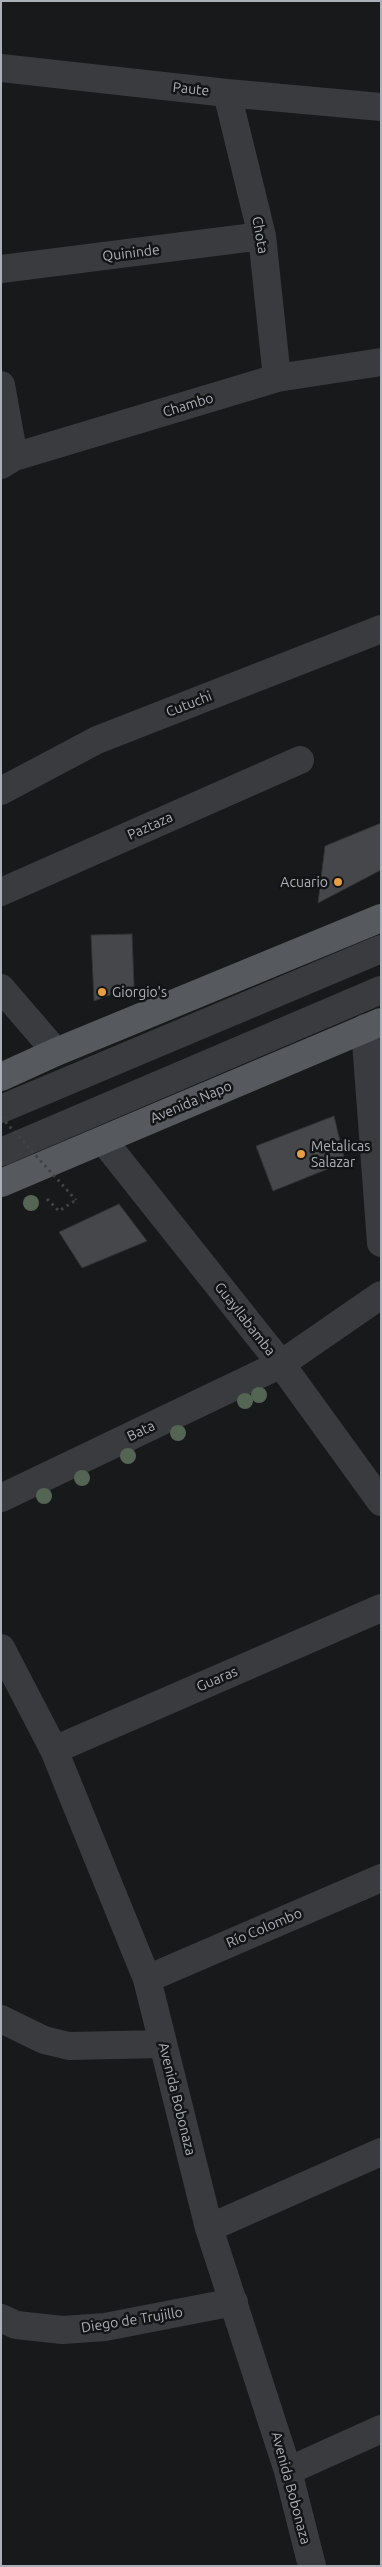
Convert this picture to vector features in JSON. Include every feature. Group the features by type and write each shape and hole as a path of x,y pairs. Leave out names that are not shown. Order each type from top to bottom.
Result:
{"main road":[{"path":"1,1078 56,1052 381,918"},
{"name":"Avenida Napo","path":"1,1183 373,1025"}],"street":[{"name":"Paute","path":"1,68 227,93 381,107"},
{"name":"Chota","path":"227,93 262,236 277,378"},
{"name":"Quininde","path":"1,269 262,236"},
{"name":"Chambo","path":"8,461 277,378 381,362"},
{"path":"1,385 8,461"},
{"name":"Cutuchi","path":"1,791 97,740 381,629"},
{"name":"Paztaza","path":"1,892 300,760"},
{"path":"1,1108 381,949"},
{"path":"1,988 56,1052"},
{"path":"1,1152 381,990"},
{"path":"373,1025 381,1243"},
{"name":"Guayllabamba","path":"103,1140 281,1364 381,1502"},
{"name":"Bata","path":"1,1498 281,1364 381,1295"},
{"name":"Guaras","path":"54,1750 381,1608"},
{"name":"Avenida Bobonaza","path":"1,1648 54,1750 147,1979 210,2228 288,2472 312,2566"},
{"name":"Río Colombo","path":"147,1979 381,1878"},
{"path":"1,2019 44,2040 69,2046 163,2044"},
{"path":"210,2228 381,2152"},
{"name":"Diego de Trujillo","path":"1,2318 16,2325 63,2330 105,2327 234,2302"},
{"path":"288,2472 381,2430"}],"path":[{"path":"1,1117 76,1200 59,1211 45,1196"}],"building":[{"path":"381,823 381,870 318,903 325,846"},
{"path":"132,934 134,986 94,1001 91,935"},
{"name":"Metalicas Salazar","path":"334,1116 345,1162 273,1191 256,1146"},
{"path":"119,1204 147,1241 82,1268 59,1232"}],"place":[{"name":"Acuario","path":"338,882"},
{"name":"Giorgio's","path":"102,992"},
{"name":"Metalicas Salazar","path":"301,1154"}]}
